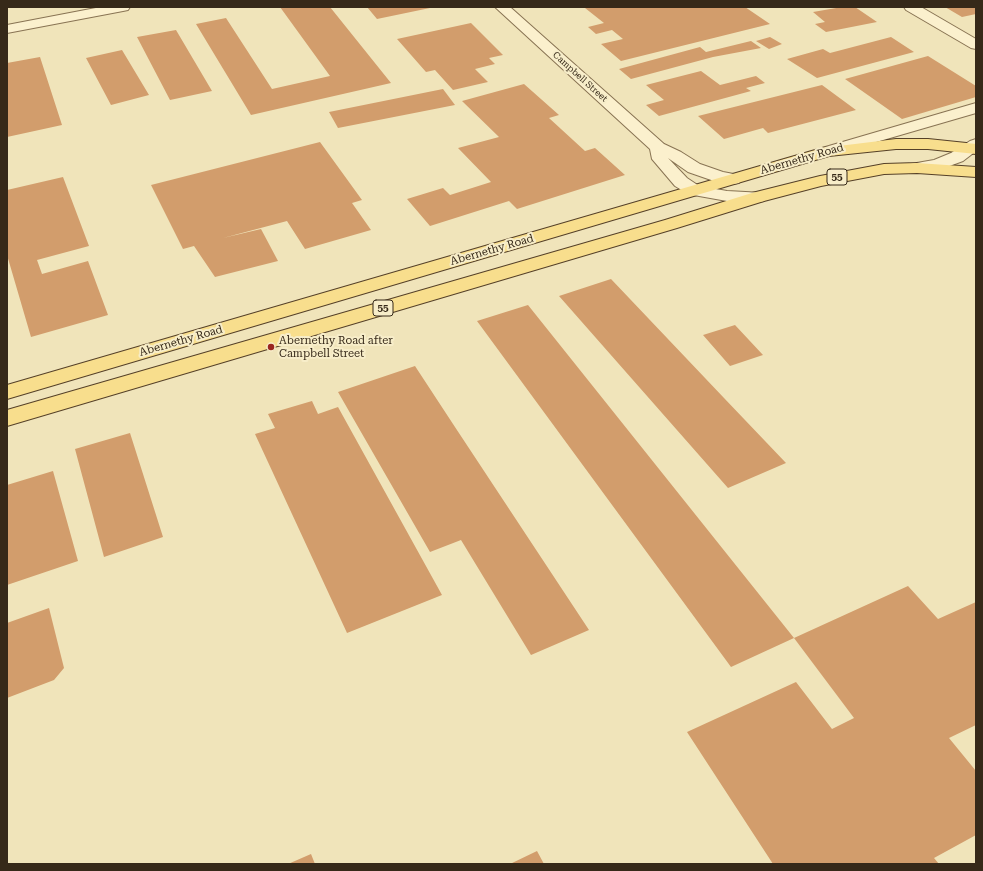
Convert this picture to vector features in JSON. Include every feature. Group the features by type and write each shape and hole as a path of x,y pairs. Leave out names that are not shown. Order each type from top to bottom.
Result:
{"main road":[{"name":"55","path":"828,151 896,144 928,144 974,147"},
{"name":"Abernethy Road","path":"7,392 828,151"},
{"name":"55","path":"7,418 671,224 758,197 820,181 884,169 917,168 976,172"}],"street":[{"path":"7,30 123,7"},
{"name":"Campbell Street","path":"502,7 658,148 675,155 694,168 720,177 733,179"},
{"path":"911,7 976,45"},
{"name":"Abernethy Road","path":"828,151 976,108"},
{"path":"917,168 938,164 957,157 974,147"},
{"name":"Campbell Street","path":"658,148 660,159 681,182 694,190 727,196 758,197"}],"building":[{"path":"280,7 330,7 391,83 251,115 196,24 226,18 272,89 330,76"},
{"path":"367,7 430,7 430,8 377,19"},
{"path":"745,7 770,24 621,61 601,44 623,39 612,30 596,34 588,27 604,23 585,8"},
{"path":"842,7 855,7 877,22 826,32 815,24 825,22 813,12"},
{"path":"945,7 976,7 976,14 962,17"},
{"path":"471,23 503,55 489,58 495,64 475,69 488,82 453,90 435,70 426,72 397,39"},
{"path":"176,30 212,91 170,100 137,37"},
{"path":"770,37 782,44 769,49 756,41"},
{"path":"891,37 914,52 817,78 787,59 823,49 830,53"},
{"path":"751,41 761,48 713,57 631,79 619,69 700,47 706,52"},
{"path":"122,50 149,95 111,105 86,58"},
{"path":"928,56 976,86 976,97 902,119 845,79"},
{"path":"40,57 62,125 7,137 7,63"},
{"path":"701,71 720,85 756,76 765,83 746,88 751,91 659,116 646,105 664,100 646,85"},
{"path":"524,84 559,115 549,118 585,151 595,148 625,175 517,209 509,201 430,226 407,199 443,188 450,195 491,182 458,148 499,137 462,101"},
{"path":"822,85 856,110 768,133 763,128 724,139 698,116"},
{"path":"443,89 455,105 338,128 329,112"},
{"path":"320,142 362,200 352,203 371,230 305,249 287,221 223,238 261,229 278,261 215,277 194,246 183,249 151,185"},
{"path":"63,177 89,246 37,260 42,274 88,261 108,315 31,337 7,255 7,190"},
{"path":"611,279 786,463 728,488 559,296"},
{"path":"528,305 794,638 731,667 477,321"},
{"path":"735,325 763,355 730,366 703,335"},
{"path":"415,366 589,630 531,655 461,540 430,552 338,392"},
{"path":"312,401 318,414 338,407 442,595 347,633 255,434 275,428 268,414"},
{"path":"130,433 163,537 104,557 75,449"},
{"path":"53,471 78,561 7,585 7,485"},
{"path":"908,586 938,619 976,602 976,725 949,738 976,771 976,835 934,858 939,864 773,864 687,732 796,682 832,729 854,718 794,638"},
{"path":"49,608 64,668 54,680 7,698 7,623"},
{"path":"537,851 544,864 510,864"},
{"path":"311,854 315,864 288,864"}],"place":[{"name":"Abernethy Road after Campbell Street","path":"271,347"}]}
